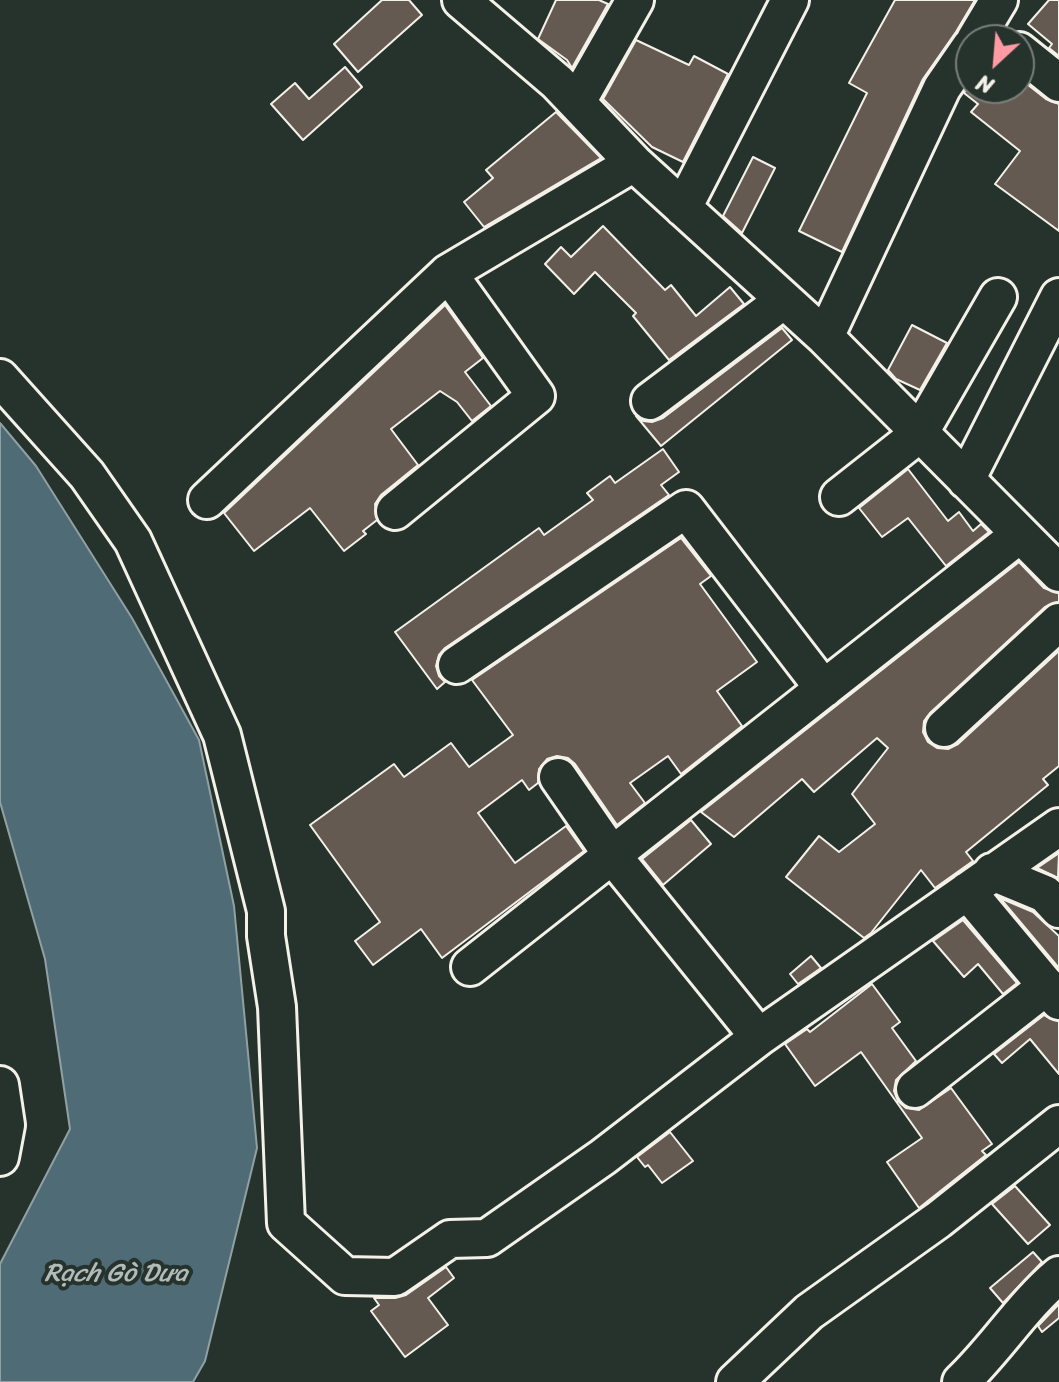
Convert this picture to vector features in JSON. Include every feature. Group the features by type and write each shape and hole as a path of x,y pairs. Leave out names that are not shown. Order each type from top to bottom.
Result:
{"street":[{"path":"461,0 577,102 634,163 825,337 1059,573"},
{"path":"577,102 635,0"},
{"path":"683,208 790,0"},
{"path":"1035,64 1059,83"},
{"path":"825,337 942,88 955,71"},
{"path":"207,500 448,273 634,163"},
{"path":"395,511 536,396 448,273"},
{"path":"839,497 919,434 998,297"},
{"path":"966,480 1059,297"},
{"path":"650,401 784,300"},
{"path":"0,378 87,475 133,541 222,735 266,911 266,936 277,1007 286,1223 345,1276 395,1277 450,1239 487,1238 603,1157 759,1037 1059,827"},
{"path":"457,665 686,509 824,689"},
{"path":"470,967 1019,535"},
{"path":"944,728 1059,622"},
{"path":"558,777 612,855 759,1037"},
{"path":"980,882 1045,894 1059,909"},
{"path":"915,1089 1053,993 980,882"},
{"path":"0,1085 6,1125 0,1157"},
{"path":"735,1382 809,1312 938,1220 1059,1124"},
{"path":"961,1382 1059,1275"}],"water":[{"name":"Rạch Gò Dưa","path":"0,423 36,466 132,618 199,740 234,906 257,1148 205,1361 193,1382 0,1382 0,1264 70,1129 45,959 0,802"}],"building":[{"path":"382,0 409,0 422,15 358,72 334,44"},
{"path":"556,0 599,0 608,4 572,68 567,60 538,39"},
{"path":"895,0 975,0 961,24 955,24 955,33 923,79 842,252 799,231 867,93 849,83"},
{"path":"1049,0 1059,0 1059,56 1049,48 1052,44 1035,30 1035,24 1028,24"},
{"path":"636,40 689,65 694,56 728,74 683,162 652,147 603,99"},
{"path":"345,67 362,87 303,140 271,104 295,83 309,99"},
{"path":"1035,90 1059,104 1059,231 995,184 1020,151 971,112 978,104 1035,104"},
{"path":"556,112 601,158 484,227 464,202 493,178 486,170"},
{"path":"753,157 775,168 742,233 723,216"},
{"path":"603,226 665,290 671,285 696,316 730,287 744,304 669,360 633,316 636,313 595,272 574,294 545,264 561,247 571,257"},
{"path":"445,305 483,358 465,372 491,406 472,421 457,402 440,391 391,429 418,465 381,495 375,504 377,520 363,531 366,534 344,551 310,508 254,551 224,513"},
{"path":"912,325 947,343 920,390 896,379 888,370"},
{"path":"782,328 792,340 661,446 636,416 652,422 663,418"},
{"path":"663,449 679,472 661,485 669,495 445,648 436,666 445,682 437,689 395,632 539,528 544,535 593,500 587,493 610,476 615,483"},
{"path":"908,469 948,521 959,512 973,531 981,524 989,532 946,566 908,518 882,537 859,508"},
{"path":"681,538 711,576 700,584 757,662 717,691 742,726 681,774 668,756 630,783 645,803 617,825 575,764 568,758 557,756 547,759 539,769 538,783 529,790 522,780 478,813 515,863 566,826 584,851 442,958 421,929 373,965 355,941 380,922 310,825 394,764 404,777 451,743 469,767 513,735 472,680"},
{"path":"1019,562 1044,588 1059,593 1059,602 1045,607 930,713 924,721 923,732 928,742 937,748 948,749 958,744 1059,651 1059,766 1043,779 1048,785 966,852 973,861 935,888 921,870 864,938 786,877 819,836 839,852 875,824 852,794 888,748 877,738 814,792 802,779 734,837 701,812"},
{"path":"691,820 711,844 663,885 642,859"},
{"path":"1059,853 1058,878 1037,868"},
{"path":"1000,898 1033,912 1059,936 1059,968"},
{"path":"963,920 1017,983 1003,994 978,964 964,977 933,941"},
{"path":"811,956 821,968 798,984 790,974"},
{"path":"872,984 900,1022 892,1028 916,1061 896,1080 894,1091 898,1101 906,1108 919,1110 951,1088 992,1144 982,1151 986,1155 919,1208 887,1162 922,1138 861,1052 815,1086 785,1044 807,1029 810,1032"},
{"path":"1044,1015 1059,1021 1059,1074 1030,1039 1002,1063 994,1054"},
{"path":"670,1132 693,1161 662,1183 637,1157"},
{"path":"1015,1186 1050,1225 1028,1244 992,1204"},
{"path":"1033,1252 1042,1262 1003,1303 990,1288"},
{"path":"446,1267 454,1278 428,1298 448,1325 405,1357 371,1311 379,1305 374,1298 406,1295"},
{"path":"1059,1304 1059,1318 1042,1332 1038,1326"}]}
